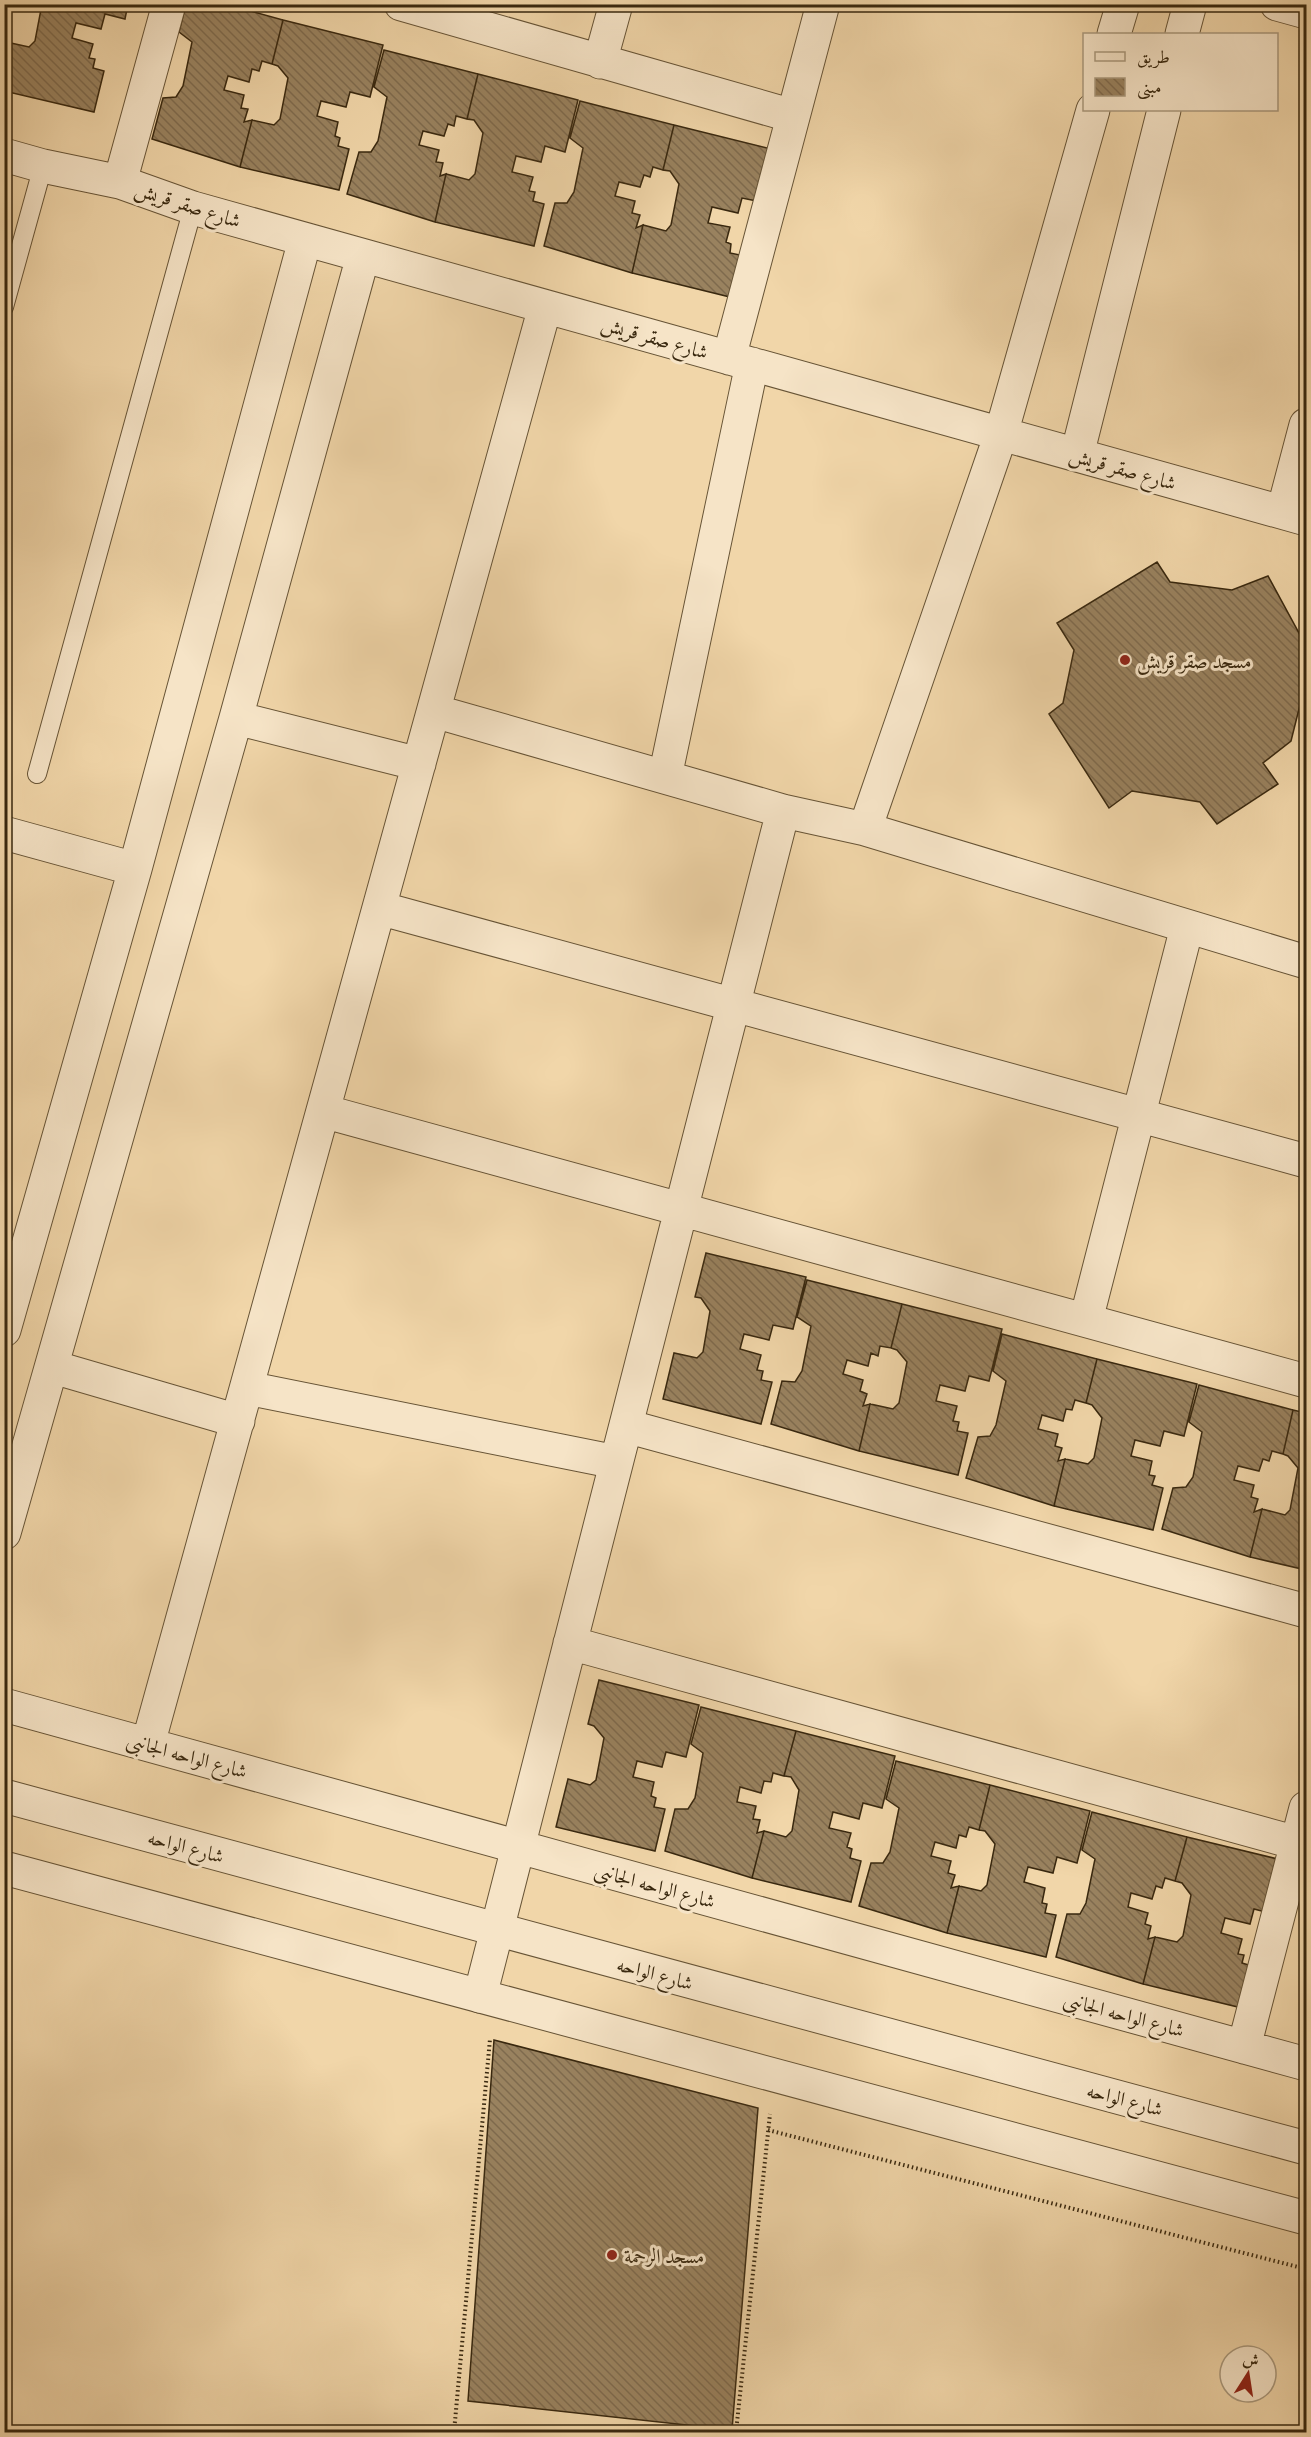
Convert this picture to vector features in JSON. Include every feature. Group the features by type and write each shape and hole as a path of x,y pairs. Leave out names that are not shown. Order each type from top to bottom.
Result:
{"street":[{"path":"120,182 169,4"},
{"path":"401,4 793,116"},
{"path":"600,62 616,4"},
{"path":"664,777 740,361 793,116 823,4"},
{"path":"1114,33 1123,4"},
{"path":"1182,33 1190,4"},
{"path":"1277,4 1306,12"},
{"path":"865,829 1001,434 1093,111"},
{"path":"1077,455 1164,111"},
{"name":"شارع صقر قريش","path":"4,155 43,166 120,182 193,208 305,240 1295,516"},
{"path":"4,1330 16,1247 135,869 305,240"},
{"path":"6,1521 52,1367 236,718 363,256"},
{"path":"148,1744 545,307"},
{"path":"1295,516 1306,425"},
{"path":"434,711 783,811 865,829 1187,927 1304,952"},
{"path":"236,718 419,765"},
{"path":"486,1998 497,1930 783,811"},
{"path":"4,833 135,869"},
{"path":"379,908 1306,1161"},
{"path":"1086,1320 1187,927"},
{"path":"323,1111 1306,1381"},
{"path":"52,1367 238,1421"},
{"path":"247,1388 616,1462"},
{"path":"626,1425 1306,1611"},
{"path":"570,1643 1297,1843"},
{"name":"شارع الواحه الجانبى","path":"4,1705 1306,2064"},
{"name":"شارع الواحه","path":"4,1797 1306,2148"},
{"path":"1244,2047 1306,1808"},
{"path":"4,1868 1306,2218"}],"lane":[{"path":"4,307 43,166"},
{"path":"37,774 193,208"}],"path":[{"path":"454,2433 486,1998"},
{"path":"736,2433 774,2075"},
{"path":"768,2130 1306,2269"}],"building":[{"path":"42,4 128,4 125,19 105,14 101,29 76,23 72,38 93,44 89,58 95,59 93,68 104,71 94,112 4,91 6,42 29,47 35,41"},
{"path":"186,4 225,4 283,20 272,64 262,61 259,71 252,69 249,82 228,76 224,90 244,95 241,108 248,109 244,122 252,120 240,167 152,139 163,98 176,97 183,86 192,42 179,32"},
{"path":"283,20 383,45 370,97 350,92 346,107 321,101 317,116 338,122 335,136 340,138 338,146 349,149 339,190 240,167 252,120 274,125 280,119 288,78 278,66 272,64"},
{"path":"384,50 478,74 467,119 456,116 454,126 448,124 444,136 423,131 419,145 439,150 436,162 443,163 440,176 446,174 435,222 347,194 359,152 371,152 378,141 387,97 374,87"},
{"path":"478,74 578,100 565,152 545,146 541,162 516,156 512,172 533,177 529,191 535,192 533,201 544,204 534,246 435,222 446,174 469,180 475,174 483,133 474,120 467,119"},
{"path":"580,101 674,125 663,170 653,167 650,177 644,175 640,187 619,182 615,196 635,201 632,213 640,215 636,228 643,225 632,273 544,246 555,203 567,203 574,192 583,148 570,138"},
{"path":"674,125 775,150 762,202 742,198 738,213 712,207 708,223 730,227 726,242 731,244 730,253 740,255 730,297 632,273 643,225 666,231 671,225 679,184 670,171 663,170"},
{"path":"1157,562 1170,582 1232,590 1268,576 1306,646 1306,681 1291,741 1263,763 1278,784 1217,824 1200,802 1132,791 1109,808 1049,714 1063,703 1074,650 1057,623"},
{"path":"706,1253 806,1277 793,1329 773,1325 769,1340 744,1334 740,1349 761,1355 757,1370 763,1371 761,1380 772,1382 761,1424 663,1399 674,1353 697,1358 703,1352 710,1311 701,1298 695,1297"},
{"path":"807,1280 902,1304 891,1348 880,1346 878,1356 871,1353 868,1366 847,1360 843,1374 863,1380 860,1391 867,1394 863,1406 870,1404 859,1451 771,1424 782,1381 795,1382 802,1371 811,1326 797,1317"},
{"path":"902,1304 1002,1329 989,1381 969,1376 965,1391 940,1385 936,1401 957,1406 953,1421 959,1422 957,1431 968,1433 958,1475 859,1451 870,1404 893,1409 899,1403 907,1362 897,1350 891,1348"},
{"path":"1002,1334 1097,1359 1086,1403 1075,1400 1072,1410 1066,1409 1063,1421 1042,1415 1038,1429 1058,1434 1055,1446 1062,1448 1058,1461 1065,1459 1054,1506 966,1478 978,1437 990,1436 996,1425 1006,1381 993,1371"},
{"path":"1097,1359 1197,1384 1184,1436 1164,1431 1160,1446 1135,1440 1131,1456 1152,1461 1149,1475 1155,1476 1152,1485 1163,1488 1153,1530 1054,1506 1065,1459 1088,1464 1094,1458 1102,1418 1092,1405 1086,1403"},
{"path":"1199,1385 1293,1410 1283,1454 1272,1451 1269,1461 1263,1459 1259,1471 1238,1466 1234,1480 1254,1485 1251,1497 1258,1499 1254,1512 1262,1509 1250,1557 1162,1529 1173,1488 1186,1487 1193,1477 1202,1432 1189,1422"},
{"path":"1293,1410 1306,1413 1306,1570 1250,1557 1262,1509 1285,1515 1290,1510 1298,1468 1288,1456 1283,1454"},
{"path":"599,1680 699,1705 686,1757 666,1752 662,1767 637,1761 633,1777 654,1782 651,1796 656,1798 654,1807 665,1809 655,1851 556,1827 568,1779 590,1785 596,1780 604,1738 594,1726 588,1724"},
{"path":"701,1707 796,1731 784,1776 773,1773 771,1782 764,1781 761,1793 740,1787 737,1802 756,1806 753,1819 760,1820 757,1833 764,1831 752,1878 665,1851 675,1809 688,1809 695,1798 703,1753 691,1744"},
{"path":"796,1731 895,1756 882,1808 863,1803 859,1819 833,1812 829,1828 851,1833 847,1847 852,1849 850,1858 861,1861 851,1902 752,1878 764,1831 786,1837 792,1831 799,1790 791,1777 784,1776"},
{"path":"896,1761 990,1785 979,1830 969,1827 966,1837 959,1835 956,1848 935,1842 931,1856 951,1861 948,1873 955,1875 951,1888 959,1886 947,1933 859,1906 871,1863 883,1863 890,1852 899,1808 886,1799"},
{"path":"990,1785 1090,1811 1077,1863 1057,1857 1053,1873 1028,1867 1024,1882 1045,1888 1042,1903 1047,1904 1045,1913 1056,1915 1046,1957 947,1933 959,1886 981,1891 987,1885 995,1844 985,1831 979,1830"},
{"path":"1092,1812 1187,1837 1175,1881 1165,1878 1162,1888 1156,1886 1152,1899 1131,1893 1128,1907 1148,1913 1145,1924 1151,1926 1148,1939 1155,1937 1143,1984 1056,1957 1067,1914 1080,1914 1086,1903 1095,1859 1082,1850"},
{"path":"1187,1837 1286,1861 1273,1914 1254,1909 1250,1924 1225,1918 1221,1933 1242,1939 1238,1954 1244,1955 1242,1963 1252,1966 1242,2008 1143,1984 1155,1937 1177,1942 1183,1936 1191,1895 1182,1883 1175,1881"},
{"name":"مسجد الرحمة","path":"494,2040 758,2108 732,2430 468,2401"}],"place":[{"name":"مسجد صقر قريش","path":"1125,660"},
{"name":"مسجد الرحمة","path":"612,2255"}]}
